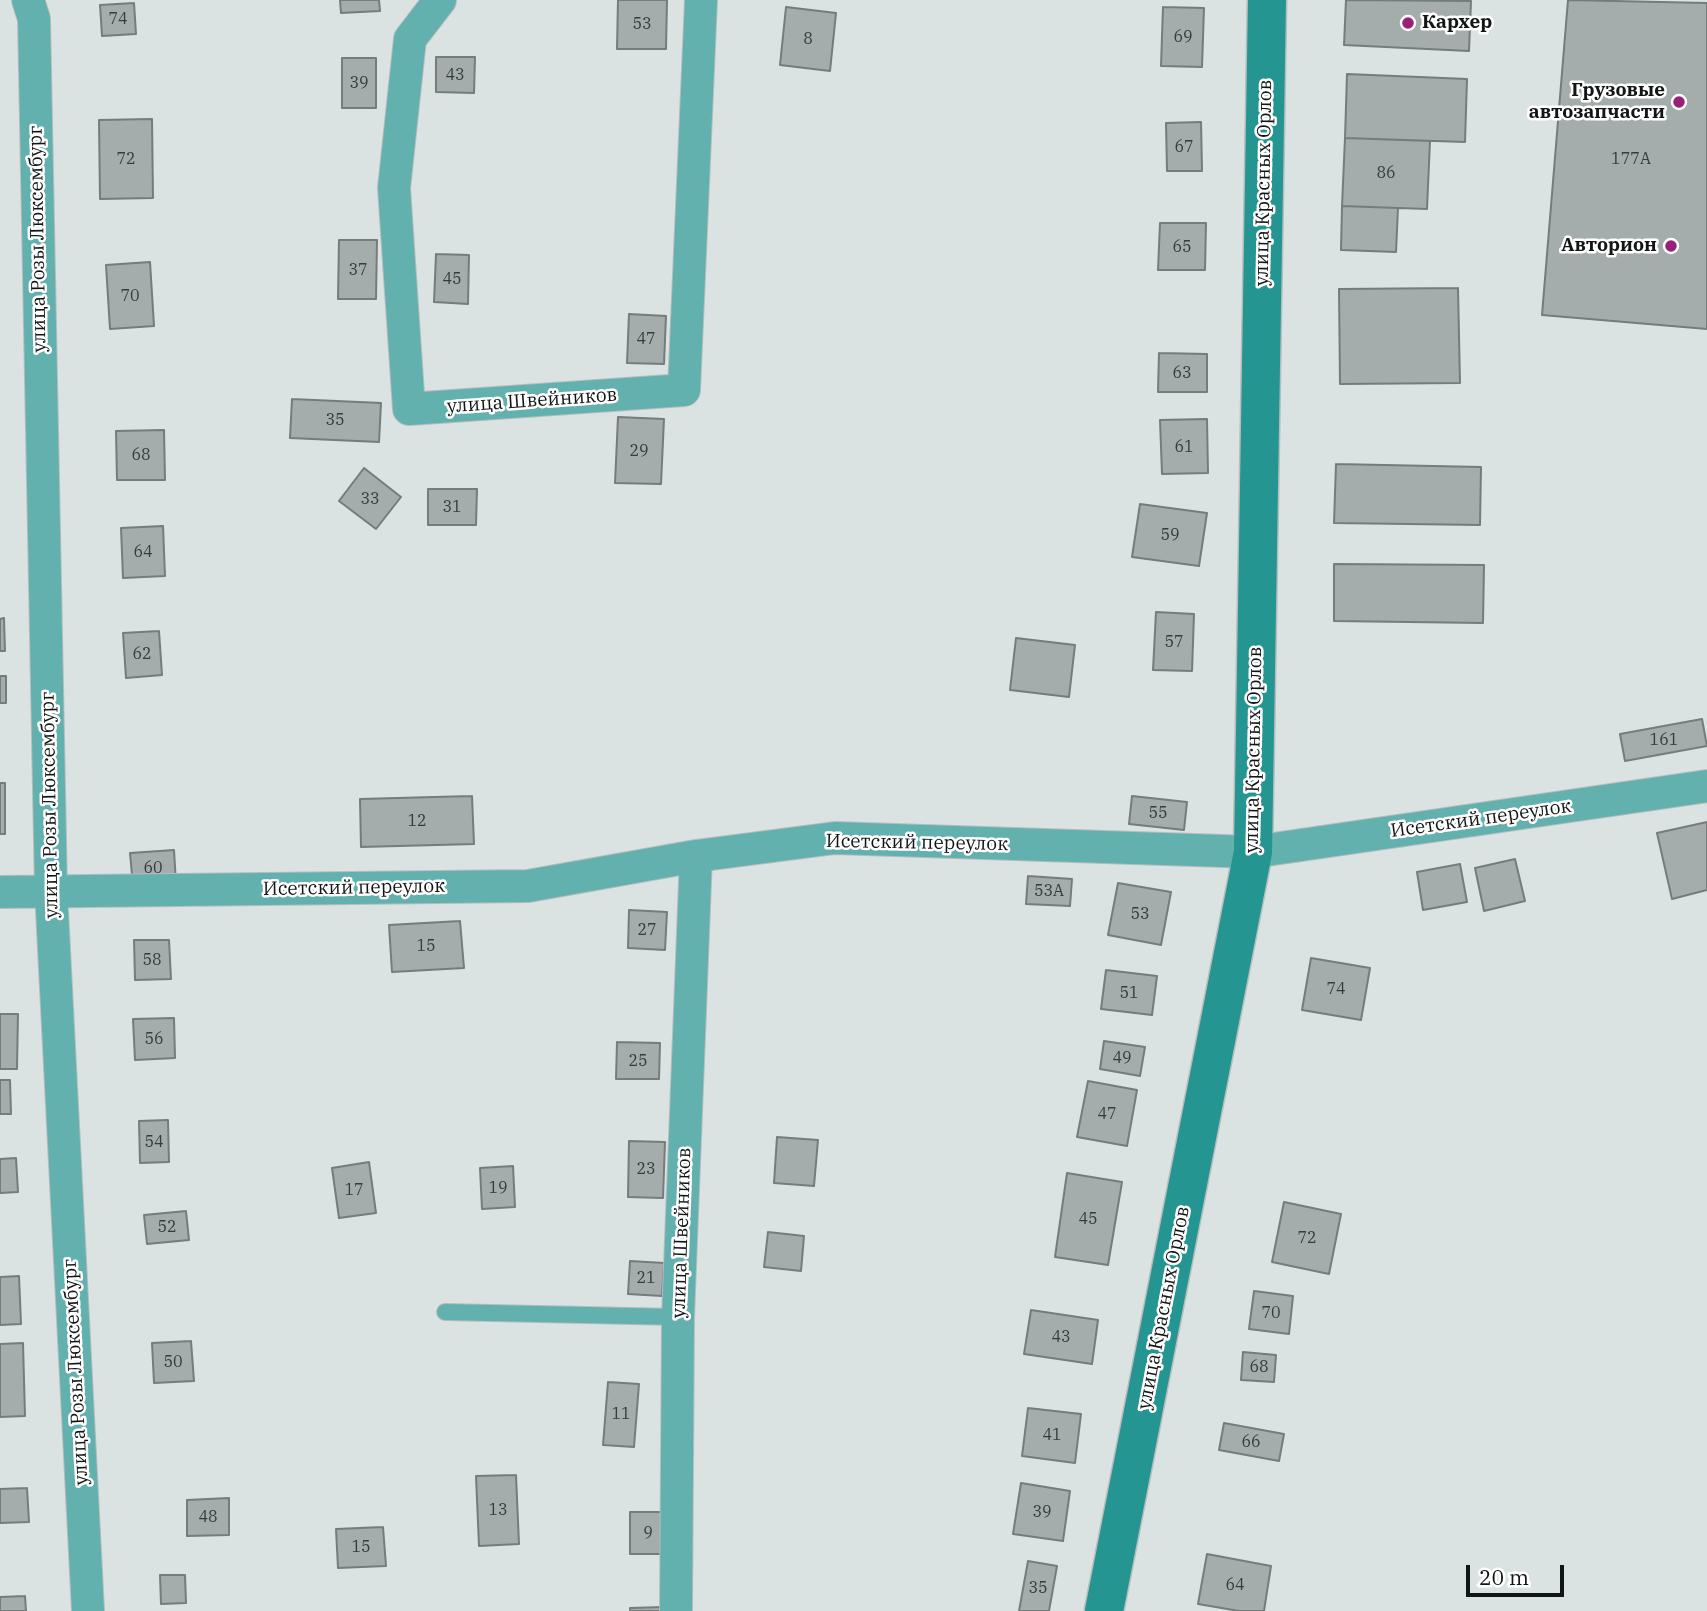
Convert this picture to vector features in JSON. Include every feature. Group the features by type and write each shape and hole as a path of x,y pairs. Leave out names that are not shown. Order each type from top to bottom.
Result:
{"street":[{"name":"улица Розы Люксембург","path":"28,0 34,19 51,891 88,1611"},
{"name":"улица Швейников","path":"440,0 410,39 394,188 409,409 684,390 701,0"},
{"name":"улица Красных Орлов","path":"1104,1611 1253,852 1267,0"},
{"name":"Исетский переулок","path":"0,892 528,886 696,856 835,838 1253,852 1707,786"},
{"name":"улица Швейников","path":"676,1611 678,1317 696,856"}],"lane":[{"path":"445,1312 678,1317"}],"building":[{"path":"340,0 379,0 380,11 341,13"},
{"path":"618,0 667,0 666,49 617,49"},
{"name":"Кархер","path":"1346,0 1471,1 1469,51 1344,45"},
{"path":"1568,0 1707,3 1707,329 1542,315"},
{"path":"134,3 136,34 102,36 100,5"},
{"path":"786,7 836,13 830,71 780,65"},
{"path":"1163,7 1204,8 1202,67 1161,66"},
{"path":"436,57 475,57 474,93 436,92"},
{"path":"342,58 376,58 376,108 342,108"},
{"path":"1347,74 1467,79 1465,142 1345,138"},
{"path":"152,119 153,198 100,199 99,120"},
{"path":"1201,122 1202,171 1167,171 1166,123"},
{"path":"1345,138 1430,141 1427,209 1342,206"},
{"path":"1342,206 1398,208 1396,252 1341,250"},
{"path":"1160,223 1206,223 1205,270 1158,270"},
{"path":"339,240 377,240 376,299 338,299"},
{"path":"436,254 469,255 468,304 434,302"},
{"path":"150,262 154,326 110,329 106,265"},
{"path":"1458,288 1460,383 1340,384 1339,289"},
{"path":"629,314 666,316 664,364 627,363"},
{"path":"1159,353 1207,354 1207,392 1158,392"},
{"path":"292,399 381,403 379,442 290,438"},
{"path":"618,417 664,419 661,484 615,483"},
{"path":"1207,419 1208,473 1162,474 1160,420"},
{"path":"164,430 165,480 117,480 116,431"},
{"path":"1336,464 1481,467 1480,525 1334,523"},
{"path":"364,468 401,497 376,529 339,501"},
{"path":"428,489 477,489 476,525 428,525"},
{"path":"1140,504 1207,513 1199,566 1132,557"},
{"path":"163,526 165,576 123,578 121,528"},
{"path":"1334,564 1484,565 1483,623 1334,621"},
{"path":"1156,612 1194,614 1192,671 1153,670"},
{"path":"4,618 5,651 0,651 0,619"},
{"path":"159,631 162,675 126,678 123,633"},
{"path":"1016,638 1075,645 1069,697 1010,690"},
{"path":"0,676 6,676 6,703 0,703"},
{"path":"1702,719 1707,746 1625,761 1620,734"},
{"path":"0,783 5,783 5,834 0,834"},
{"path":"472,796 474,844 361,847 360,799"},
{"path":"1132,796 1187,802 1184,830 1129,824"},
{"path":"1707,822 1707,890 1672,899 1657,833"},
{"path":"174,850 176,883 133,886 130,853"},
{"path":"1515,859 1525,901 1484,911 1475,868"},
{"path":"1460,864 1467,902 1423,910 1417,872"},
{"path":"1028,876 1072,879 1070,906 1026,904"},
{"path":"1118,883 1171,892 1161,945 1108,935"},
{"path":"629,910 667,912 665,950 628,948"},
{"path":"460,921 464,968 392,972 389,925"},
{"path":"134,940 169,940 171,979 135,980"},
{"path":"1311,958 1370,968 1361,1020 1302,1010"},
{"path":"1106,970 1157,976 1152,1015 1101,1009"},
{"path":"0,1014 18,1014 17,1069 0,1069"},
{"path":"174,1018 175,1058 135,1060 133,1019"},
{"path":"1104,1041 1145,1047 1140,1076 1100,1069"},
{"path":"617,1042 660,1043 659,1079 616,1079"},
{"path":"0,1080 10,1080 11,1114 0,1114"},
{"path":"1088,1081 1137,1090 1127,1146 1077,1137"},
{"path":"168,1120 169,1162 140,1163 139,1121"},
{"path":"777,1137 818,1140 814,1186 774,1183"},
{"path":"629,1141 665,1142 663,1198 628,1197"},
{"path":"16,1158 18,1192 0,1193 0,1159"},
{"path":"369,1162 376,1213 339,1218 332,1168"},
{"path":"513,1166 515,1207 482,1209 480,1168"},
{"path":"1067,1173 1122,1182 1108,1265 1055,1257"},
{"path":"1284,1202 1341,1214 1329,1274 1272,1262"},
{"path":"186,1211 189,1240 147,1244 144,1215"},
{"path":"768,1232 804,1236 801,1271 764,1267"},
{"path":"630,1261 664,1263 662,1296 628,1294"},
{"path":"19,1276 21,1324 0,1325 0,1277"},
{"path":"1254,1291 1293,1296 1289,1334 1249,1329"},
{"path":"1031,1310 1098,1320 1092,1364 1024,1354"},
{"path":"191,1341 194,1381 154,1383 152,1343"},
{"path":"23,1343 25,1416 0,1417 0,1344"},
{"path":"1243,1352 1276,1355 1274,1382 1241,1380"},
{"path":"608,1382 639,1384 634,1447 603,1445"},
{"path":"1028,1408 1081,1414 1075,1463 1022,1456"},
{"path":"1224,1423 1284,1434 1279,1461 1219,1450"},
{"path":"516,1475 519,1544 479,1546 476,1476"},
{"path":"1021,1483 1070,1491 1063,1541 1013,1534"},
{"path":"27,1488 29,1522 0,1523 0,1489"},
{"path":"229,1498 229,1535 187,1536 187,1500"},
{"path":"630,1512 667,1512 666,1554 630,1554"},
{"path":"383,1527 386,1566 338,1568 336,1529"},
{"path":"1207,1554 1271,1566 1264,1611 1239,1611 1198,1604"},
{"path":"1028,1561 1057,1566 1049,1611 1019,1611"},
{"path":"160,1575 185,1575 186,1603 161,1604"},
{"path":"25,1596 26,1611 0,1611 0,1597"},
{"path":"663,1607 663,1611 630,1611 630,1608"}],"place":[{"name":"Кархер","path":"1408,23"},
{"name":"Грузовые автозапчасти","path":"1679,102"},
{"name":"Авторион","path":"1671,246"}]}
